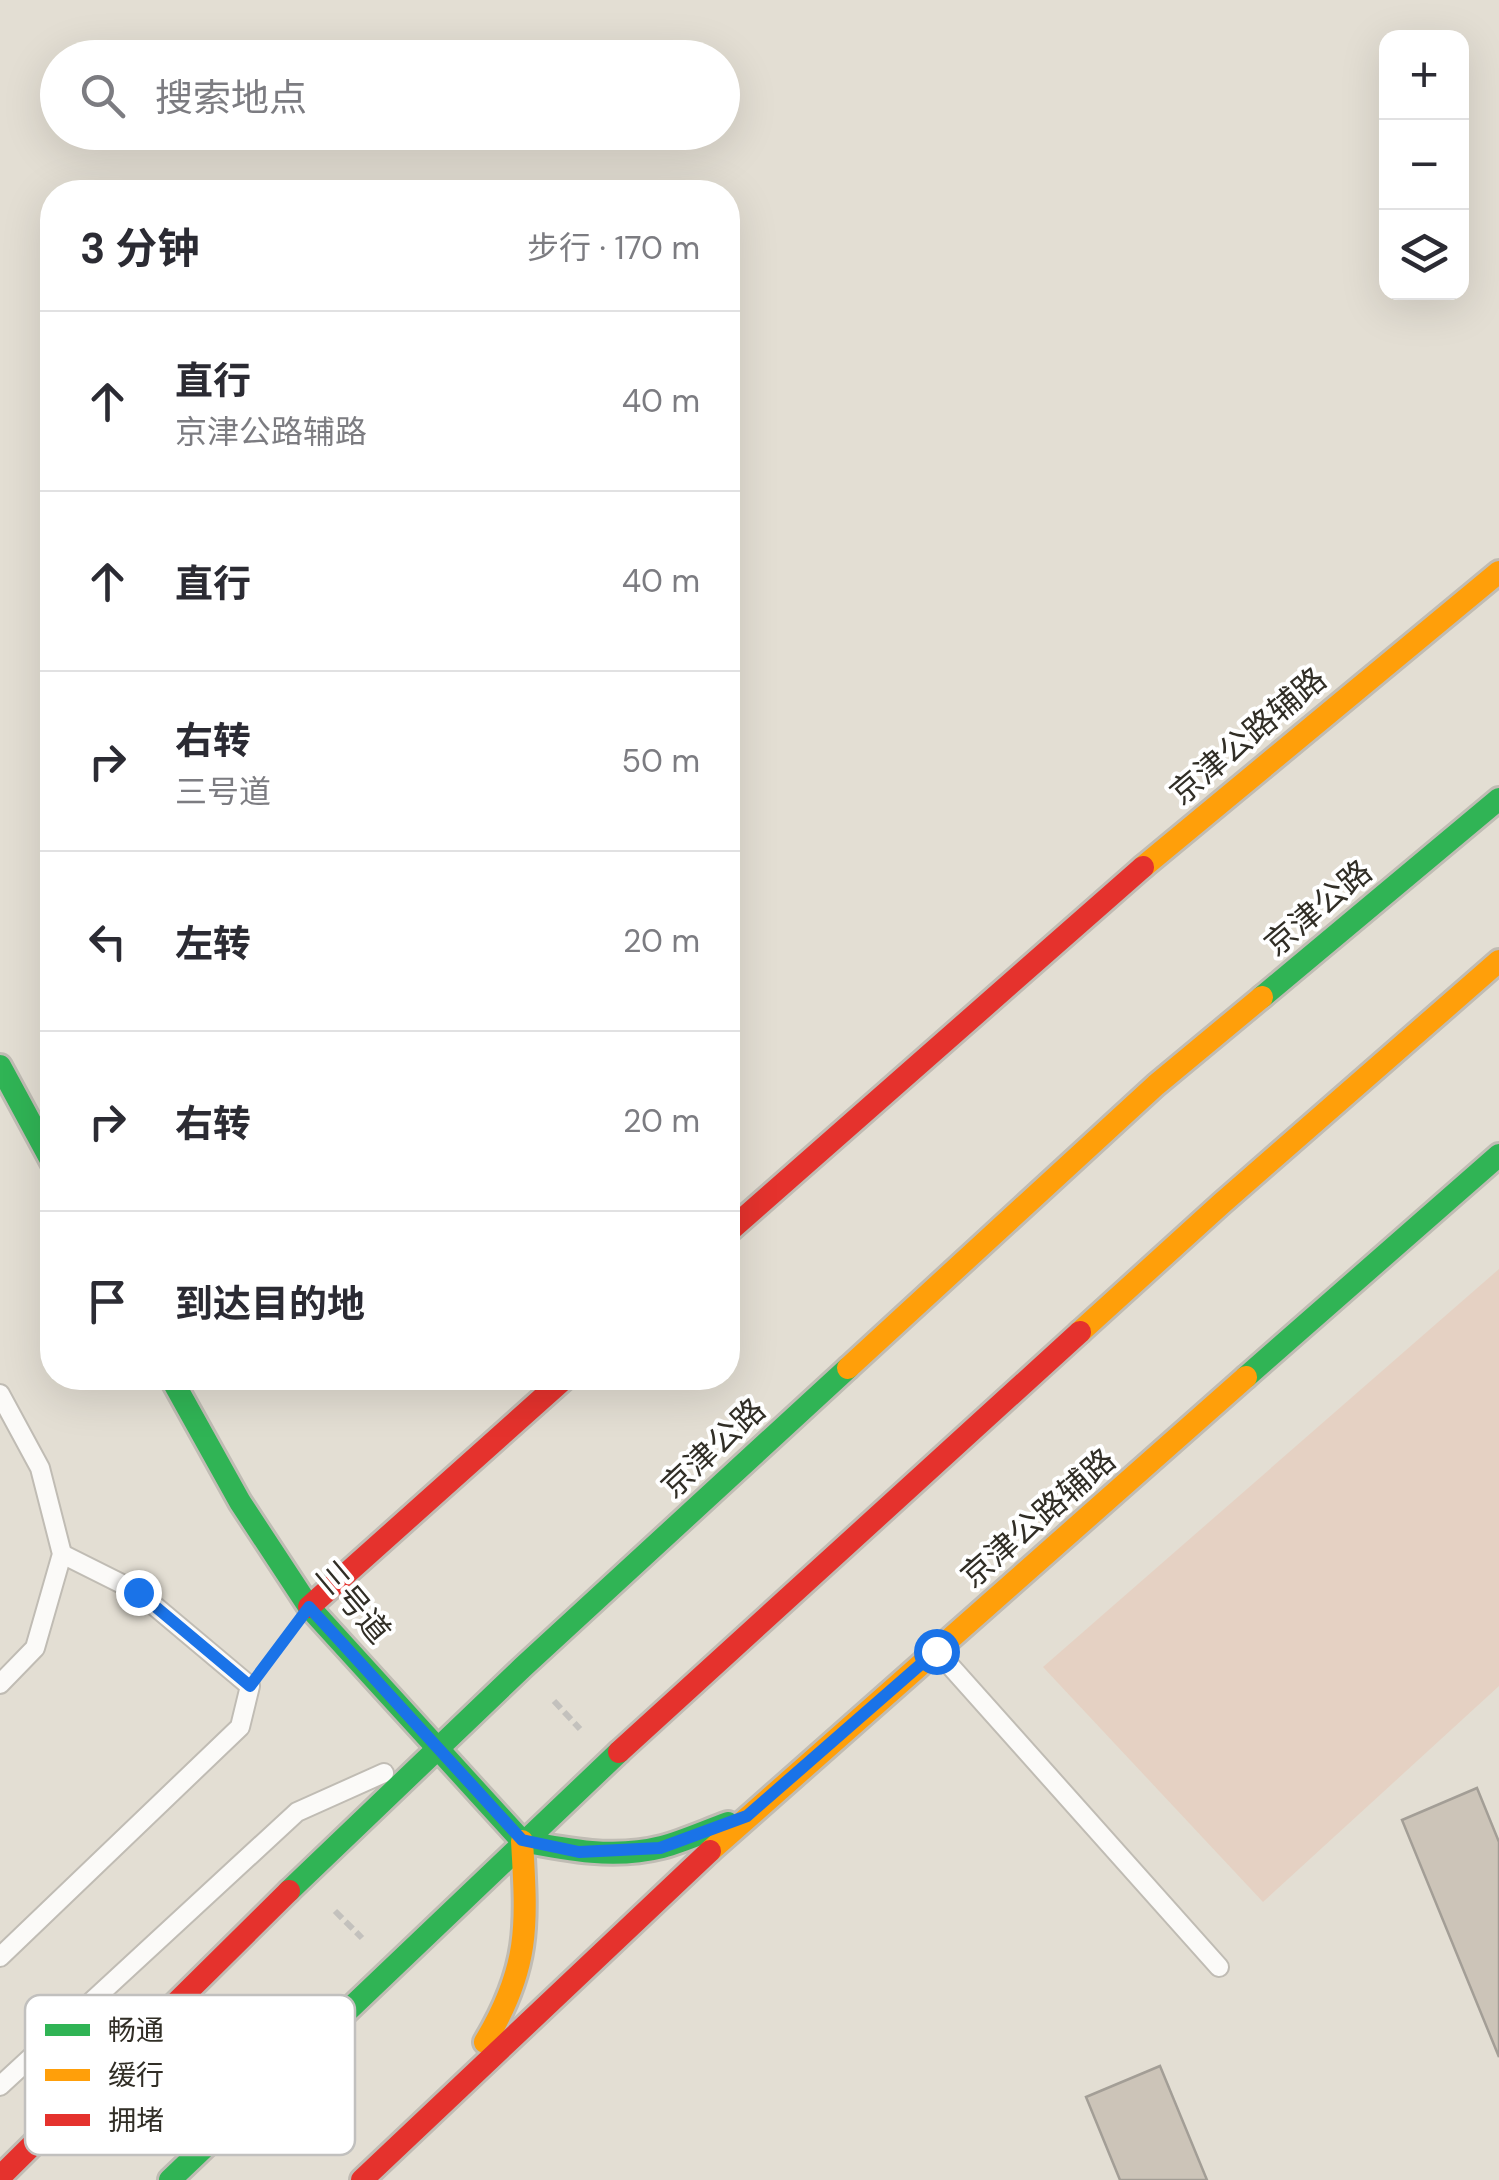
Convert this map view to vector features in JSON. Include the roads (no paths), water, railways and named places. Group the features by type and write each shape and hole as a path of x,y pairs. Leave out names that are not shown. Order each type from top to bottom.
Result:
{"main road":[{"name":"京津公路辅路","path":"740,1221 994,993 1342,698 1499,572"},
{"name":"京津公路","path":"184,1995 523,1667 1156,1086 1499,799"},
{"path":"355,2002 522,1840 1221,1204 1499,961"},
{"path":"0,1066 40,1140"},
{"name":"京津公路辅路","path":"362,2180 747,1816 1499,1155"},
{"name":"三号道","path":"178,1390 240,1502 309,1607 522,1840"},
{"path":"309,1607 552,1390"},
{"path":"522,1840 579,1852 660,1848 747,1816"},
{"path":"448,2096 506,2010 522,1970 526,1932 522,1840"},
{"name":"京津公路","path":"0,2177 25,2152"},
{"path":"170,2180 196,2155"}],"lane":[{"path":"0,1394 40,1468 62,1554 35,1648 0,1684"},
{"path":"0,1957 240,1726 250,1686 138,1592 62,1554"},
{"path":"936,1651 1219,1967"},
{"path":"99,1995 297,1812 440,1748"},
{"path":"0,2086 25,2063"}]}
